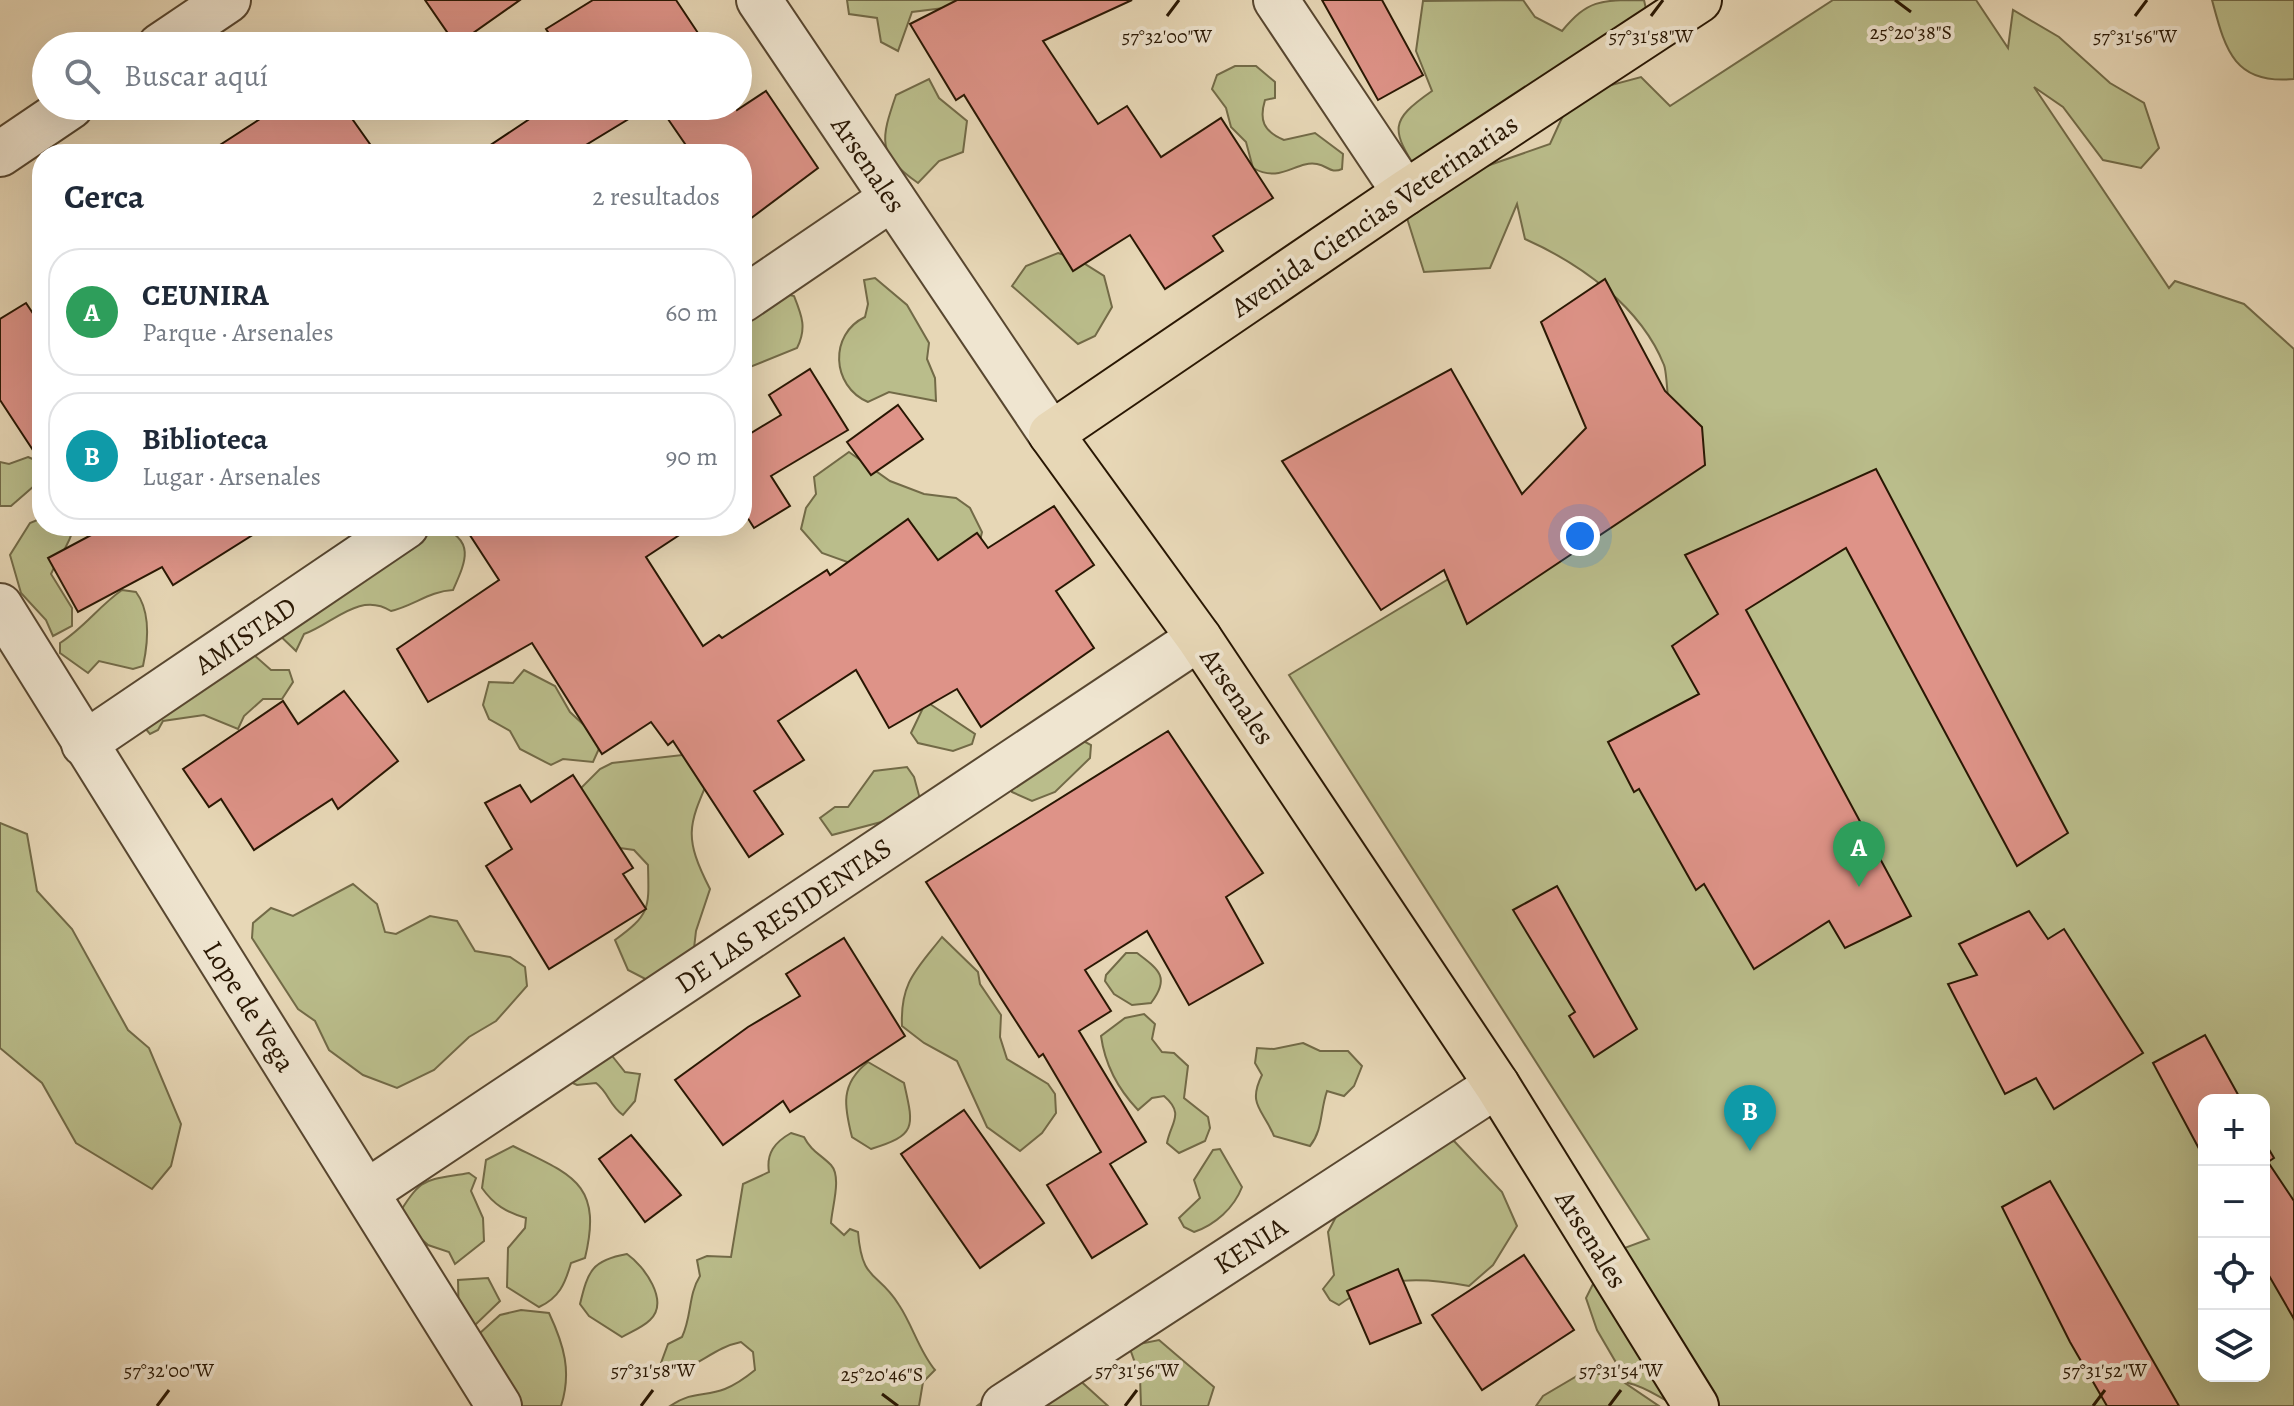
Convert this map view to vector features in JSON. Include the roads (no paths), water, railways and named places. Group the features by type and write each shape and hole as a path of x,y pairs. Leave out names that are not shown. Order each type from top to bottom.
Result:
{"main road":[{"name":"Avenida Ciencias Veterinarias","path":"1051,434 1405,193 1699,0"},
{"name":"Arsenales","path":"1051,434 1199,638 1497,1085 1696,1406"}],"street":[{"path":"181,32 228,0"},
{"name":"Arsenales","path":"759,0 1051,434"},
{"path":"1276,0 1405,193"},
{"path":"0,154 50,120"},
{"path":"752,293 892,198"},
{"name":"AMISTAD","path":"84,744 391,536"},
{"name":"Lope de Vega","path":"0,606 499,1406"},
{"name":"DE LAS RESIDENTAS","path":"367,1192 1199,638"},
{"name":"KENIA","path":"1004,1406 1497,1085"}],"place":[{"name":"CEUNIRA","path":"1859,887"},
{"name":"Biblioteca","path":"1750,1151"}]}
